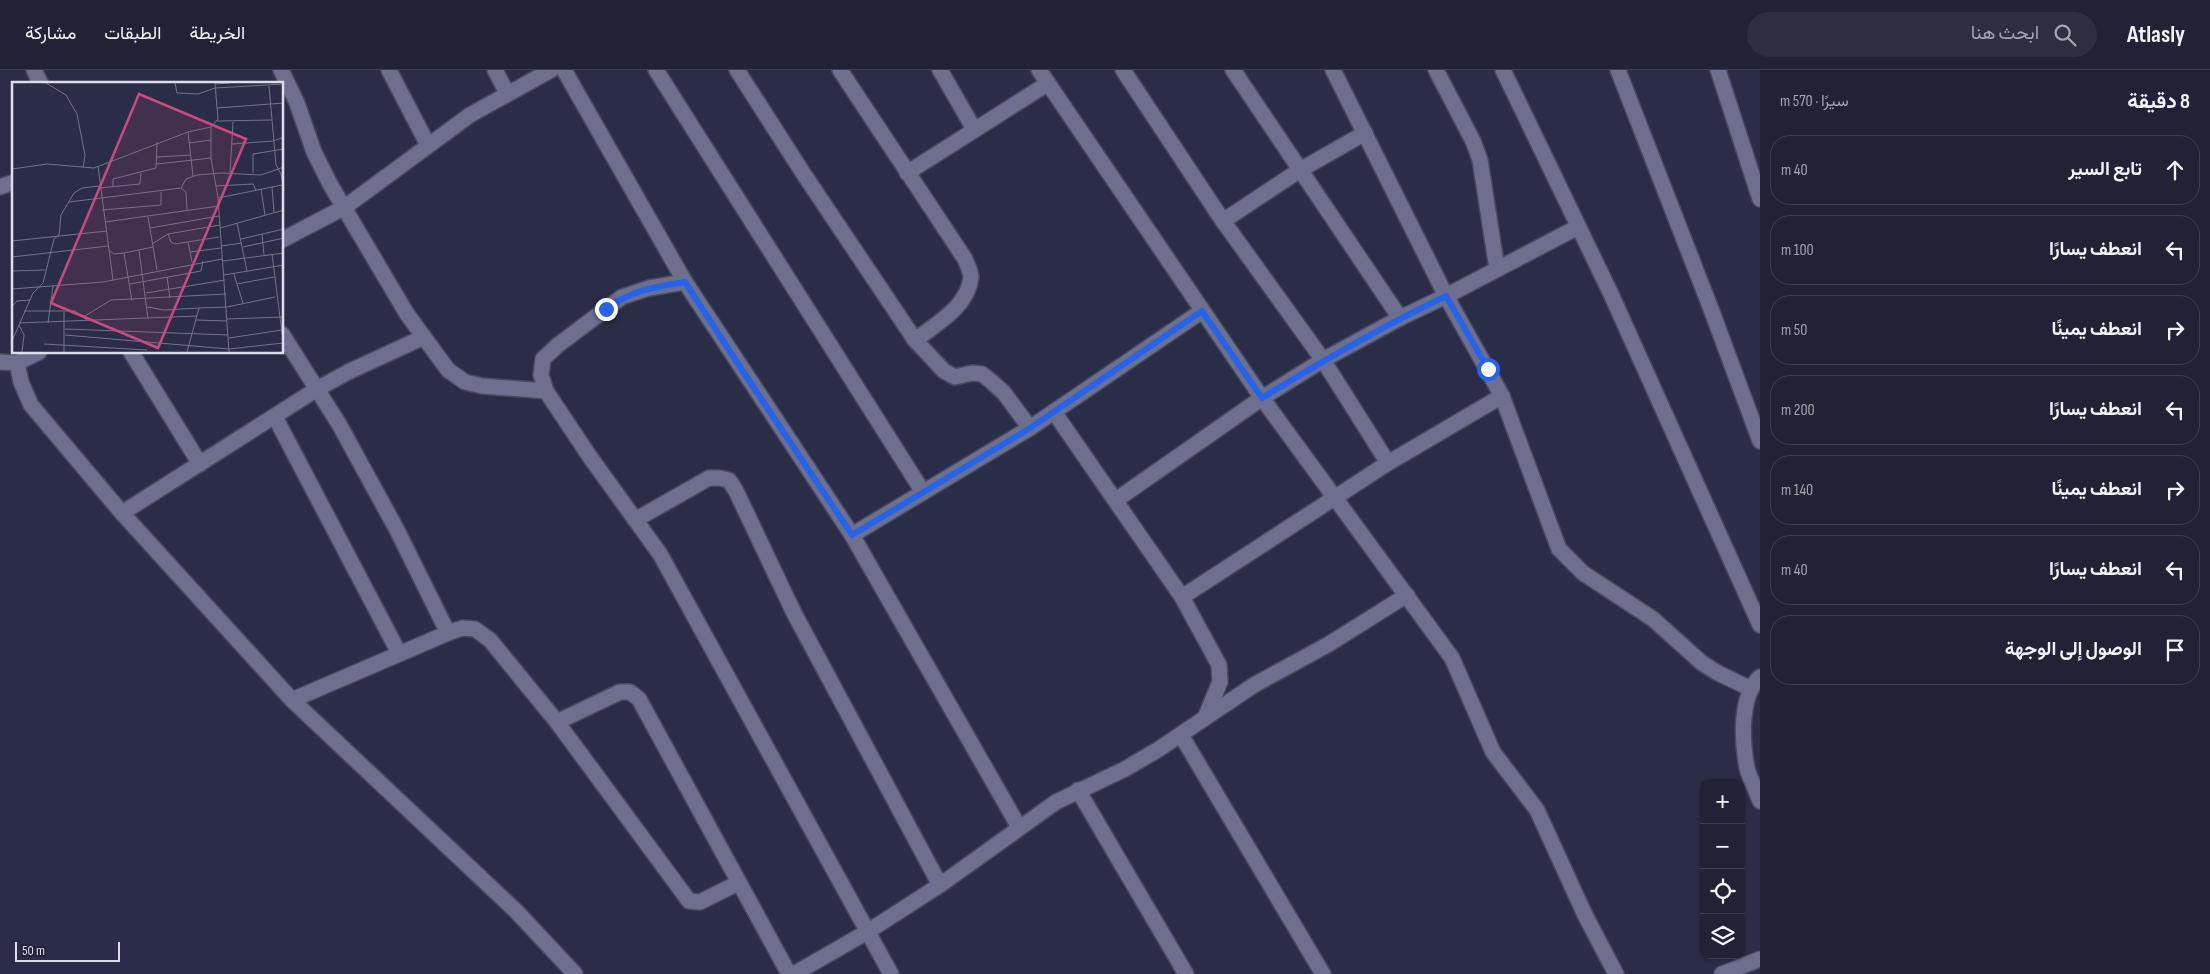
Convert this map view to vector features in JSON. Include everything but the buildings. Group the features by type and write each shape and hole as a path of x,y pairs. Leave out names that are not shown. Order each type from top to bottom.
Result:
{"street":[{"path":"34,70 40,82"},
{"path":"389,70 428,145"},
{"path":"495,70 507,93"},
{"path":"284,239 345,207 470,116 550,70"},
{"path":"564,70 685,282 852,535 1018,827"},
{"path":"656,70 923,492"},
{"path":"737,70 808,181 915,340 944,371 955,377 972,373 982,374 1004,393 1030,428"},
{"path":"840,70 965,258 971,276 965,296 952,313 915,340"},
{"path":"940,70 974,129"},
{"path":"1039,70 1262,398 1452,658 1493,752 1537,810 1585,915 1616,974"},
{"path":"1123,70 1223,221 1323,360 1388,463"},
{"path":"1233,70 1400,318"},
{"path":"1333,70 1446,296 1502,396 1559,549 1583,573 1653,620 1702,662 1718,673 1756,683 1742,733 1748,770 1760,801"},
{"path":"1436,70 1473,142 1480,160 1497,269"},
{"path":"1503,70 1611,294 1760,625"},
{"path":"1618,70 1760,441"},
{"path":"1718,70 1754,161 1760,199"},
{"path":"283,78 314,152 330,184 407,314 448,370 465,382 482,386 546,391"},
{"path":"907,173 1047,84"},
{"path":"1223,221 1300,170 1365,133"},
{"path":"0,187 12,183"},
{"path":"1116,500 1262,398 1323,360 1400,318 1578,227"},
{"path":"685,282 649,288 622,297 558,345 543,359 541,375 546,391 590,457 660,554 891,974"},
{"path":"852,535 1030,428 1202,311"},
{"path":"284,337 339,424 397,530 448,633"},
{"path":"122,514 317,389 350,370 424,337"},
{"path":"0,362 17,363 35,354"},
{"path":"132,354 200,464"},
{"path":"17,363 21,382 31,405 122,514 292,700 503,898 575,974"},
{"path":"1182,597 1388,463 1502,396"},
{"path":"1054,412 1182,597 1219,665 1220,682 1205,718"},
{"path":"275,417 399,653"},
{"path":"635,520 709,478 729,480 794,613 940,885"},
{"path":"794,974 867,932 940,885 1018,827 1078,790 1138,762 1254,685 1328,644 1407,595"},
{"path":"292,700 448,633 462,628 475,629 490,640 557,722 689,902 700,902 738,883"},
{"path":"557,722 620,692 630,692 639,699 789,974"},
{"path":"1181,735 1323,974"},
{"path":"1078,790 1186,974"},
{"path":"1722,974 1760,959"}],"route":[{"path":"606,309 622,297 649,288 685,282 852,535 1030,428 1202,311 1262,398 1323,360 1400,318 1446,296 1488,369"}]}
